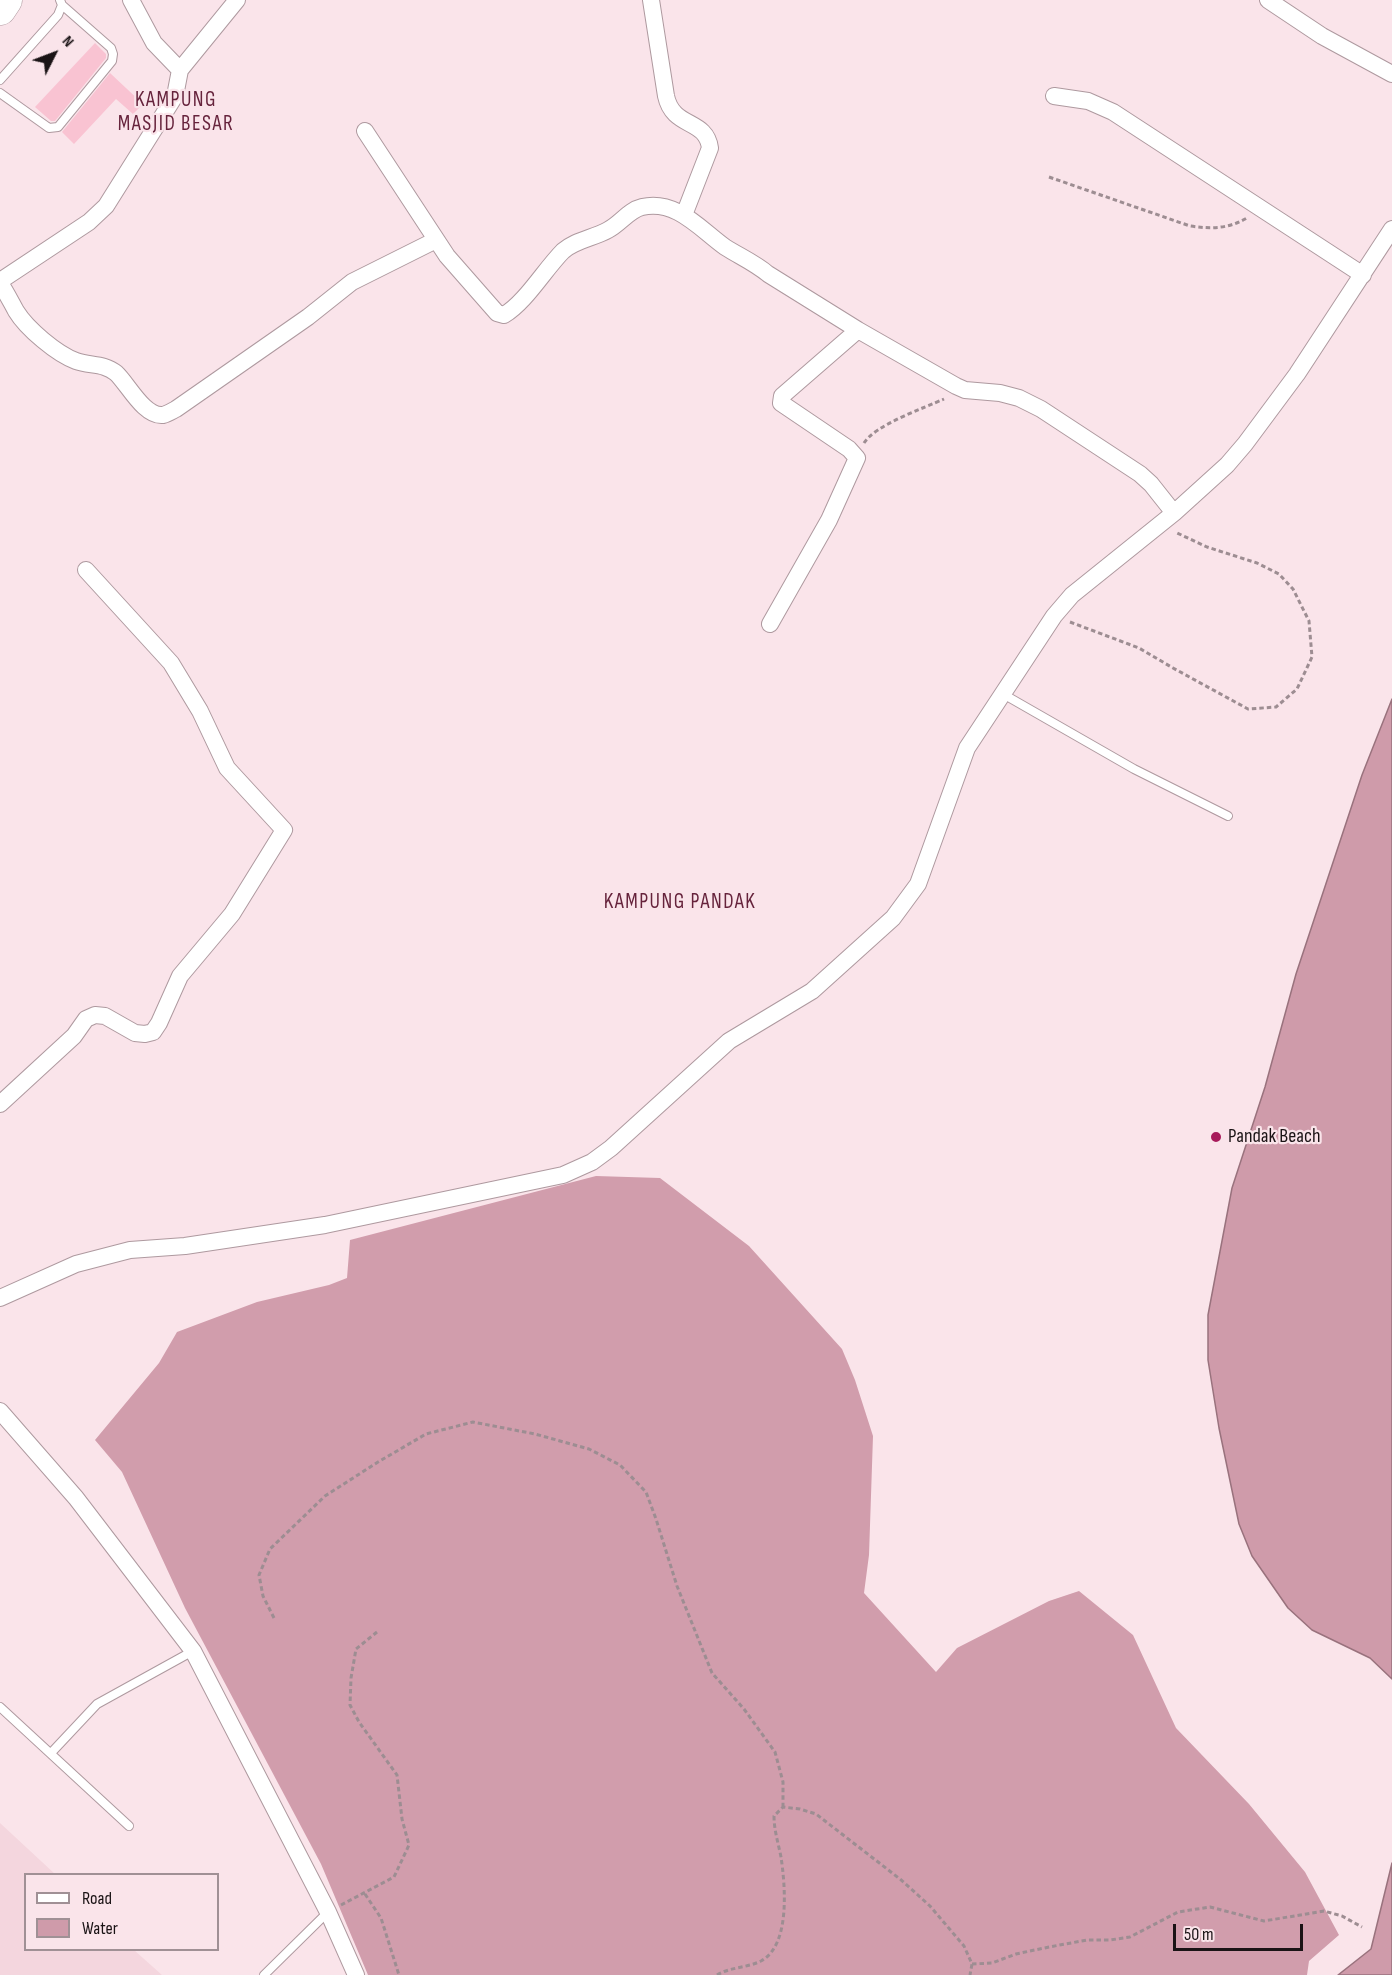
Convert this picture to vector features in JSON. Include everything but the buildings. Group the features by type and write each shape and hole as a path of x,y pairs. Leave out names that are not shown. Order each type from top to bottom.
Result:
{"highway":[{"path":"0,9 6,0"}],"street":[{"path":"131,0 154,43 180,70"},
{"path":"237,0 180,70 175,96 106,206 89,222 0,282 28,326 62,354 77,362 105,366 116,373 145,408 163,415 176,410 308,317 352,282 436,240"},
{"path":"651,0 669,109 709,139 710,148 684,215"},
{"path":"1268,0 1322,36 1392,74"},
{"path":"1054,96 1088,100 1113,111 1363,276"},
{"path":"365,131 436,240 497,313 504,315 511,311 572,244 612,229 639,207 668,207 684,215 726,248 759,266 768,274 858,330 965,390 1000,393 1019,398 1041,409 1140,474 1174,513"},
{"path":"0,1298 76,1264 130,1250 185,1246 325,1225 563,1176 592,1162 611,1148 729,1041 812,991 893,918 918,884 966,748 1054,616 1072,596 1160,526 1227,465 1297,374 1392,230"},
{"path":"770,624 808,561 857,458 849,449 781,403 782,396 858,330"},
{"path":"0,1104 74,1036 86,1019 95,1015 105,1016 135,1033 153,1032 180,976 232,914 284,830 227,768 200,711 171,663 86,570"},
{"path":"0,1411 76,1498 193,1651 328,1912 356,1975"}],"lane":[{"path":"0,80 58,15 61,3 111,48 113,54 112,61 54,129 49,128 0,93"},
{"path":"1003,694 1134,769 1228,816"},
{"path":"51,1754 97,1704 193,1651"},
{"path":"0,1707 129,1826"},
{"path":"264,1975 328,1912"}],"path":[{"path":"1049,177 1190,226 1209,229 1223,228 1242,221 1262,208"},
{"path":"857,458 867,438 885,426 965,390"},
{"path":"1054,616 1139,648 1248,709 1276,707 1297,689 1312,657 1309,621 1293,589 1279,574 1257,563 1207,547 1160,526"},
{"path":"274,1618 263,1596 259,1575 270,1549 325,1496 426,1434 473,1422 535,1434 589,1449 620,1465 646,1492 677,1586 712,1673 744,1709 775,1752 783,1782 783,1807 774,1816 784,1886 783,1922 776,1946 762,1961 717,1975"},
{"path":"328,1912 394,1877 409,1845 402,1819 397,1775 359,1722 350,1705 351,1678 356,1649 377,1632"},
{"path":"783,1807 816,1814 900,1879 930,1906 964,1946 972,1964 970,1975"},
{"path":"365,1894 381,1918 399,1975"},
{"path":"972,1964 992,1963 1016,1954 1087,1940 1130,1937 1178,1912 1210,1907 1264,1921 1324,1911 1342,1916 1362,1927"}],"shaded area":[{"path":"596,1176 660,1178 749,1246 842,1349 855,1380 873,1436 869,1555 864,1593 936,1672 957,1648 1049,1601 1079,1591 1133,1635 1176,1728 1249,1804 1305,1872 1339,1935 1309,1961 1307,1975 368,1975 321,1864 185,1608 122,1472 95,1440 159,1363 177,1332 257,1302 329,1285 347,1278 350,1240"},
{"path":"0,1823 54,1873 24,1873 24,1951 135,1951 162,1975 0,1975"}],"water":[{"path":"1392,699 1392,1679 1370,1658 1312,1630 1288,1608 1252,1556 1239,1524 1219,1428 1208,1360 1208,1315 1232,1188 1265,1087 1296,974 1362,775"},
{"path":"1392,1863 1392,1975 1338,1975 1371,1949"}],"place":[{"name":"Pandak Beach","path":"1216,1137"}],"district":[{"name":"KAMPUNG MASJID BESAR","path":"176,113"},
{"name":"KAMPUNG PANDAK","path":"680,903"}]}
